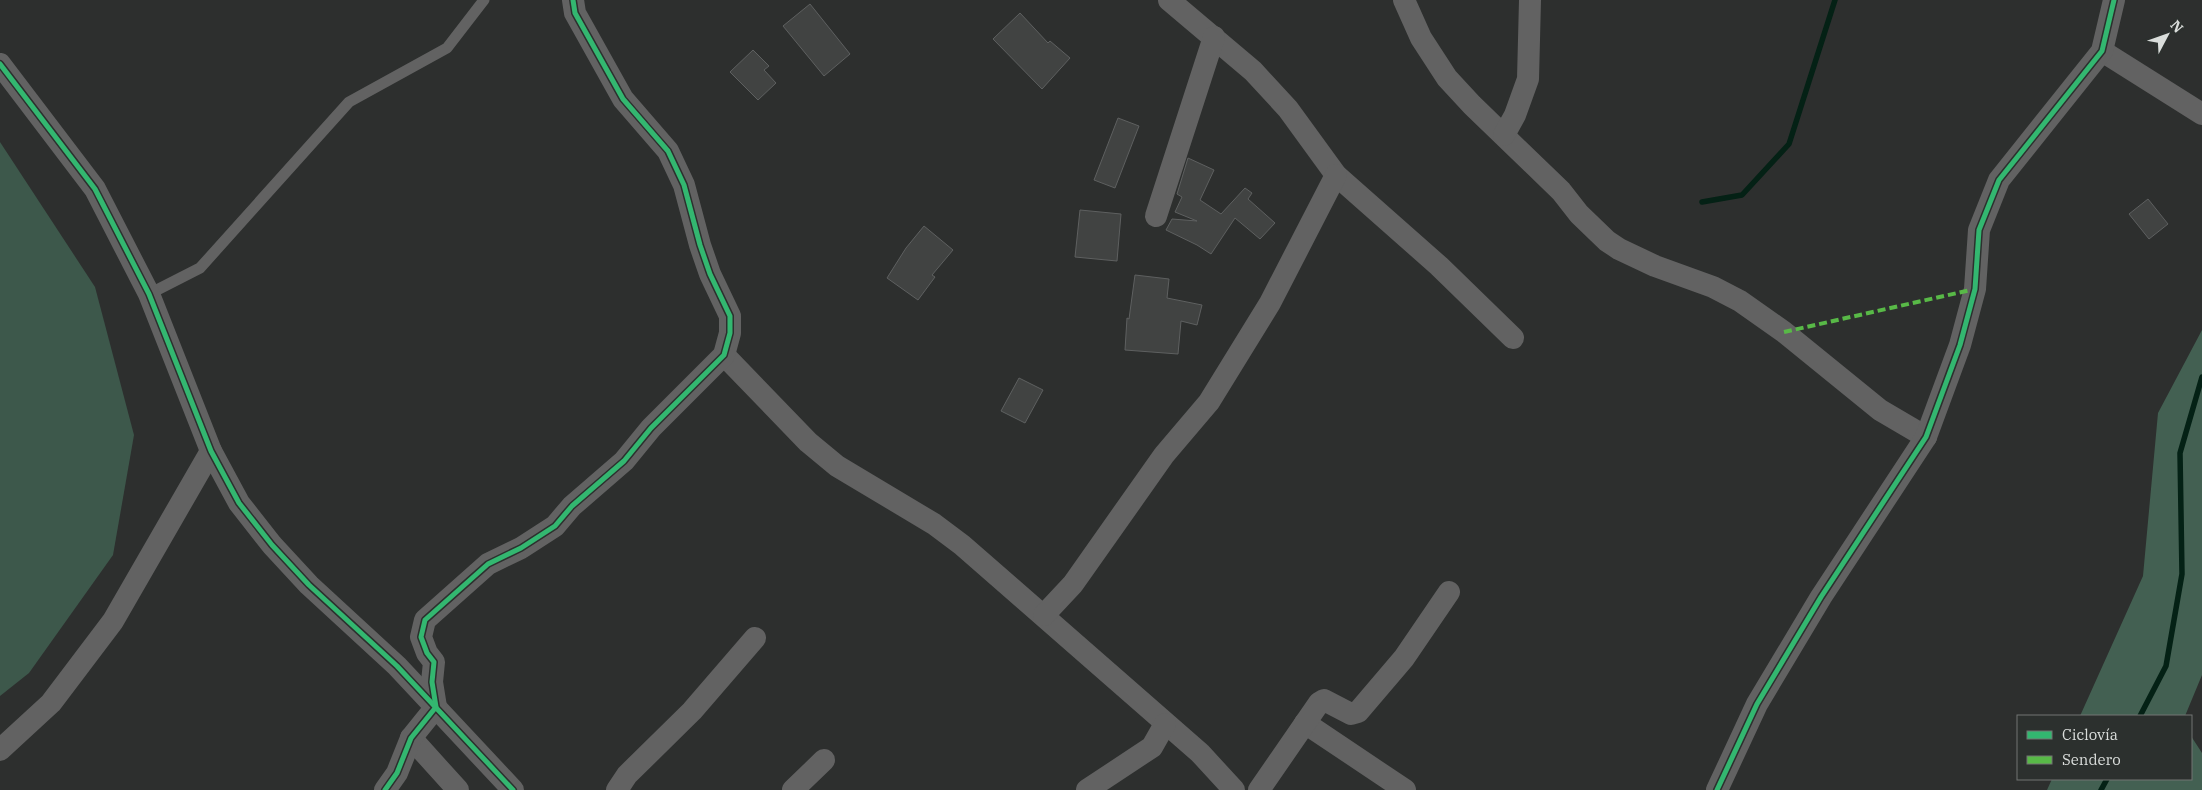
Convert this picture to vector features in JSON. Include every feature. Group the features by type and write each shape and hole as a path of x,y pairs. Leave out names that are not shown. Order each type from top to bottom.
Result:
{"street":[{"path":"385,790 397,773 411,738 436,707 432,682 434,662 427,653 421,637 425,620 488,564 521,548 555,526 572,506 624,461 652,428 724,354 730,333 730,316 710,274 684,185 668,151 623,99 575,13 573,0"},
{"path":"1169,0 1253,71 1288,108 1336,176 1439,266 1513,338"},
{"path":"1404,0 1421,38 1442,71 1472,105 1561,191 1579,214 1607,241 1619,249 1655,266 1713,287 1740,301 1784,332 1880,410 1926,437"},
{"path":"1504,135 1515,115 1528,79 1530,0"},
{"path":"1717,790 1756,704 1822,597 1926,437 1960,345 1975,289 1979,230 1999,180 2102,51 2114,0"},
{"path":"1156,216 1214,37"},
{"path":"2102,51 2202,114"},
{"path":"0,64 95,189 149,294 211,451 239,503 272,545 309,585 397,666 513,790"},
{"path":"1044,615 1073,584 1164,455 1209,402 1270,302 1336,176"},
{"path":"724,354 808,442 837,466 934,524 962,545 1200,753 1234,790"},
{"path":"0,750 52,703 113,621 211,451"},
{"path":"1259,790 1312,711 1324,700 1351,714 1358,712 1404,658 1449,592"},
{"path":"618,790 627,775 692,711 755,638"},
{"path":"1305,723 1405,790"},
{"path":"1087,790 1152,747 1165,724"},
{"path":"411,738 458,790"},
{"path":"793,790 824,760"}],"lane":[{"path":"149,294 200,268 349,102 447,48 484,0"}],"green space":[{"path":"0,142 95,287 134,435 113,555 29,673 0,696"},
{"path":"2202,330 2202,675 2185,715 2080,715 2143,576 2158,413"},
{"path":"2192,738 2202,753 2202,790 2047,790 2052,780 2192,780"}],"building":[{"path":"810,4 850,54 824,76 783,26"},
{"path":"1020,13 1048,43 1050,41 1070,58 1042,89 993,39"},
{"path":"753,50 769,66 764,70 776,83 758,100 730,72"},
{"path":"1118,118 1139,126 1115,188 1094,180"},
{"path":"1188,158 1214,170 1200,200 1221,214 1245,188 1252,193 1248,199 1275,223 1260,239 1235,218 1211,254 1166,230 1172,219 1197,221 1175,212 1182,197 1177,194"},
{"path":"2148,199 2168,224 2149,239 2129,214"},
{"path":"1080,210 1121,214 1117,261 1075,257"},
{"path":"924,226 953,250 932,275 935,277 918,300 887,278 906,248"},
{"path":"1135,275 1169,279 1167,298 1202,305 1197,325 1181,321 1178,354 1125,350 1127,318 1129,319"},
{"path":"1019,378 1043,390 1025,423 1001,411"}],"waterway":[{"path":"1702,202 1742,195 1789,144 1835,0"},
{"path":"2141,715 2166,666 2182,574 2180,453 2202,377"},
{"path":"2101,790 2106,780"}],"marked path":[{"path":"1784,332 1975,289"}],"cycle path":[{"path":"385,790 397,773 411,738 436,707 432,682 434,662 427,653 421,637 425,620 488,564 521,548 555,526 572,506 624,461 651,428 724,355 730,333 730,316 710,274 684,185 668,151 623,99 575,13 573,0"},
{"path":"1717,790 1757,704 1821,597 1926,437 1960,345 1975,289 1979,230 1999,180 2102,51 2114,0"},
{"path":"0,64 95,189 149,294 211,451 239,503 272,545 309,585 397,666 513,790"}]}
